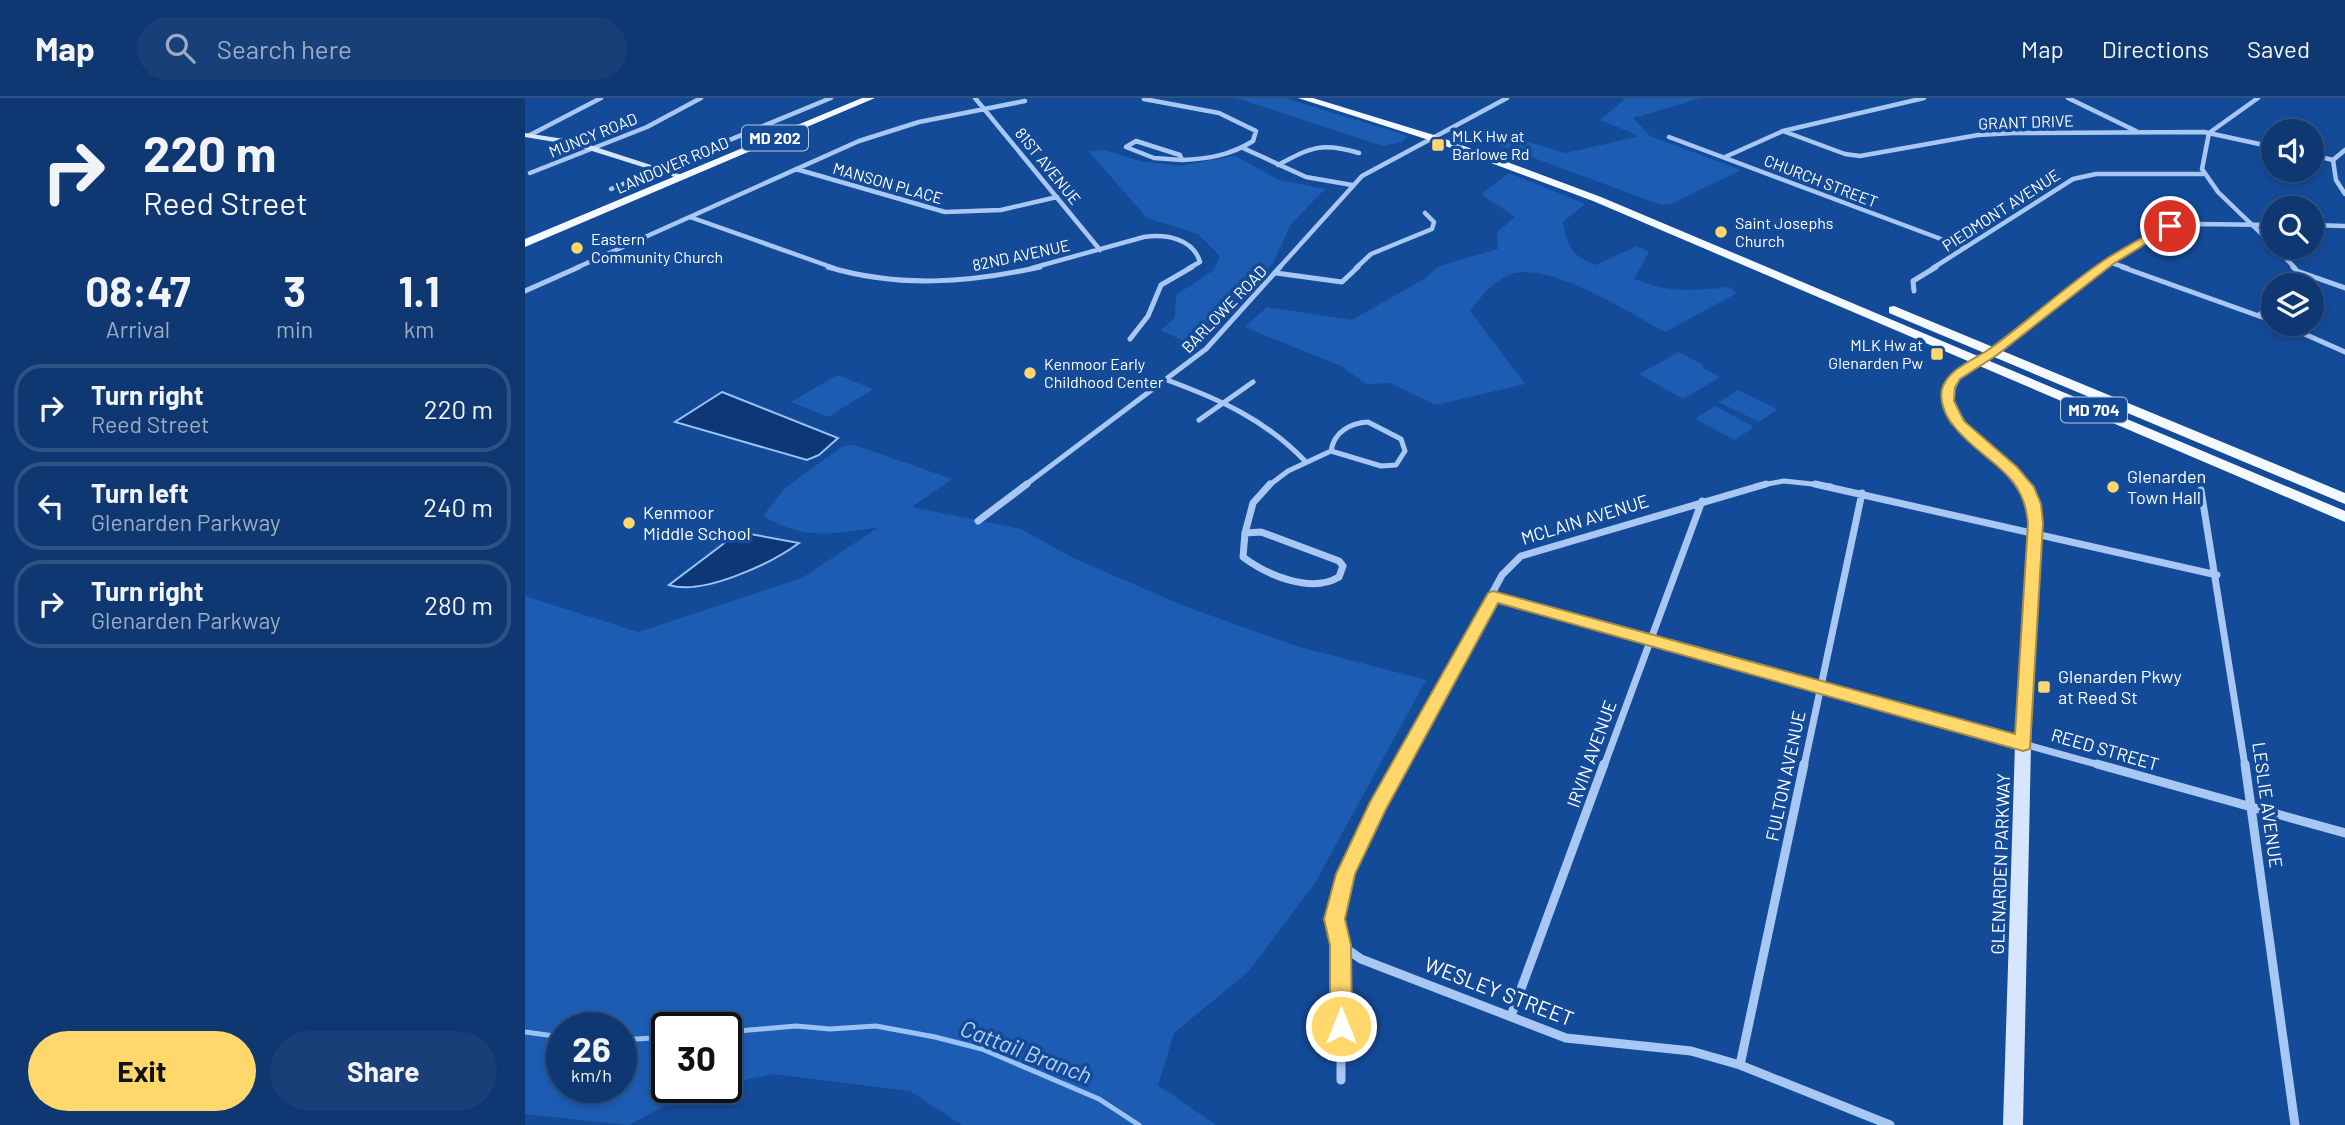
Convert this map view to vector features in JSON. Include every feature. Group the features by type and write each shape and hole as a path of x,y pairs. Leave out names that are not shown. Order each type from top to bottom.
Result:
{"main road":[{"path":"809,115 842,98"},
{"name":"LANDOVER ROAD","path":"525,232 665,171 850,98"},
{"name":"MD 704","path":"1303,98 1438,135"},
{"name":"MD 704","path":"1331,98 1575,178 1977,361 2345,517"},
{"name":"LANDOVER ROAD","path":"525,243 869,99"},
{"name":"MD 704","path":"1669,223 1993,352 2345,499"}],"street":[{"path":"527,135 601,98"},
{"name":"MUNCY ROAD","path":"530,173 661,120 701,98"},
{"name":"LANDOVER ROAD","path":"611,189 665,171 831,98"},
{"name":"81ST AVENUE","path":"975,98 1100,250"},
{"name":"BARLOWE ROAD","path":"978,521 1167,380 1219,336 1352,185 1378,166 1507,98"},
{"path":"1725,158 1783,131 1924,98"},
{"path":"2068,98 2138,132"},
{"path":"2258,98 2209,133 2203,174 2261,234"},
{"path":"1144,99 1215,113 1254,128 1256,134 1243,148 1214,157 1182,160 1154,158 1127,146 1145,142 1180,155 1182,160"},
{"path":"525,291 796,169 889,131 1025,101"},
{"name":"GRANT DRIVE","path":"1783,131 1845,154 1860,156 1986,134 2209,133 2261,144"},
{"path":"527,135 594,149 684,177"},
{"name":"CHURCH STREET","path":"1669,137 1965,248"},
{"path":"1278,164 1318,145 1331,145 1359,153"},
{"path":"1243,148 1306,177 1352,185"},
{"path":"2333,160 2345,150"},
{"path":"2324,158 2333,160"},
{"path":"2333,160 2336,180 2345,194"},
{"name":"MANSON PLACE","path":"796,169 945,212 1001,210 1057,197"},
{"name":"PIEDMONT AVENUE","path":"1914,291 1913,281 2078,177 2203,174"},
{"path":"1276,272 1332,283 1345,281 1371,254 1432,229 1434,222 1425,213"},
{"name":"82ND AVENUE","path":"690,217 800,257 869,277 907,282 991,277 1144,237 1168,234 1182,239 1199,257 1197,266 1161,285 1148,316 1130,339"},
{"name":"GLENARDEN PARKWAY","path":"2013,1125 2023,744 2034,504 2027,487 2012,470 1964,430 1950,408 1947,395 1951,382 1977,361 1993,352 2109,262 2170,226 2261,224"},
{"path":"2324,225 2345,226"},
{"path":"2286,259 2297,271 2345,288"},
{"path":"2109,262 2259,316"},
{"path":"2309,336 2345,352"},
{"path":"1167,380 1227,402 1276,431 1305,461"},
{"path":"1199,420 1253,382"},
{"path":"1245,533 1261,532 1339,561 1343,566 1341,576 1335,583 1318,586 1252,565 1244,557 1245,533 1246,519 1253,503 1273,482 1305,461 1331,451 1387,467 1396,466 1406,448 1401,439 1384,429 1361,422 1335,437 1331,442 1331,451"},
{"name":"MCLAIN AVENUE","path":"1341,1080 1341,945 1335,919 1340,891 1351,860 1493,597 1507,566 1521,556 1746,488 1784,481 1818,484 1862,493 2217,575"},
{"name":"LESLIE AVENUE","path":"2201,490 2217,575 2252,807 2295,1125"},
{"name":"FULTON AVENUE","path":"1740,1066 1862,493"},
{"name":"IRVIN AVENUE","path":"1511,1016 1702,501"},
{"name":"REED STREET","path":"1493,597 2345,833"},
{"name":"WESLEY STREET","path":"1341,945 1361,959 1580,1042 1673,1047 1740,1066 1890,1125"}],"shaded area":[{"path":"1236,98 1285,98 1408,136 1402,142 1383,146"},
{"path":"1626,98 1701,98 1633,118 1650,136 1741,170 1671,204 1661,205 1496,144 1513,138 1566,153 1636,137 1635,134 1600,120"},
{"path":"1104,150 1140,161 1179,166 1235,156 1279,180 1325,189 1291,224 1273,263 1206,331 1183,341 1161,330 1175,318 1176,295 1214,270 1220,256 1198,234 1147,218 1089,152"},
{"path":"1509,173 1585,204 1563,222 1572,250 1588,262 1596,265 1637,246 1649,252 1634,279 1658,287 1681,290 1729,287 1737,293 1665,332 1566,281 1525,272 1509,275 1492,286 1470,311 1525,384 1436,405 1390,383 1366,384 1341,366 1245,327 1267,307 1352,320 1424,279 1439,266 1498,249 1497,232 1515,217 1481,194"},
{"path":"1679,352 1720,377 1683,399 1639,374"},
{"path":"837,375 873,389 828,417 791,402"},
{"path":"1738,390 1778,409 1759,422 1719,402"},
{"path":"722,392 838,438 819,455 807,460 675,422"},
{"path":"1715,406 1754,427 1735,440 1695,419"},
{"path":"854,445 952,479 912,507 1021,529 1073,558 1184,606 1296,646 1426,680 1315,883 1249,971 1174,1033 1158,1085 1216,1125 962,1125 910,1091 774,1074 742,1081 742,1012 651,1012 651,1103 670,1103 629,1125 525,1114 525,596 638,632 802,578 879,527 819,534 778,524 763,516 785,488 843,446"},
{"path":"739,532 799,543 772,560 737,576 700,586 669,585"}],"waterway":[{"name":"Cattail Branch","path":"742,1031 796,1026 830,1029 876,1026 935,1037 982,1049 1099,1099 1139,1125"},
{"name":"Cattail Branch","path":"525,1032 546,1035"},
{"name":"Cattail Branch","path":"637,1039 651,1038"}],"place":[{"name":"MLK Hw at Barlowe Rd","path":"1438,145"},
{"name":"Saint Josephs Church","path":"1721,232"},
{"name":"Eastern Community Church","path":"577,248"},
{"name":"MLK Hw at Glenarden Pw","path":"1937,354"},
{"name":"Kenmoor Early Childhood Center","path":"1030,373"},
{"name":"Glenarden Town Hall","path":"2113,487"},
{"name":"Kenmoor Middle School","path":"629,523"},
{"name":"Glenarden Pkwy at Reed St","path":"2044,687"}],"route":[{"path":"1341,1026 1341,945 1336,933 1335,919 1345,874 1377,807 1493,597 2023,744 2027,639 2036,523 2034,504 2027,487 2012,470 1974,440 1958,423 1948,401 1948,387 1955,377 1993,352 2109,262 2162,228 2170,226"}]}
